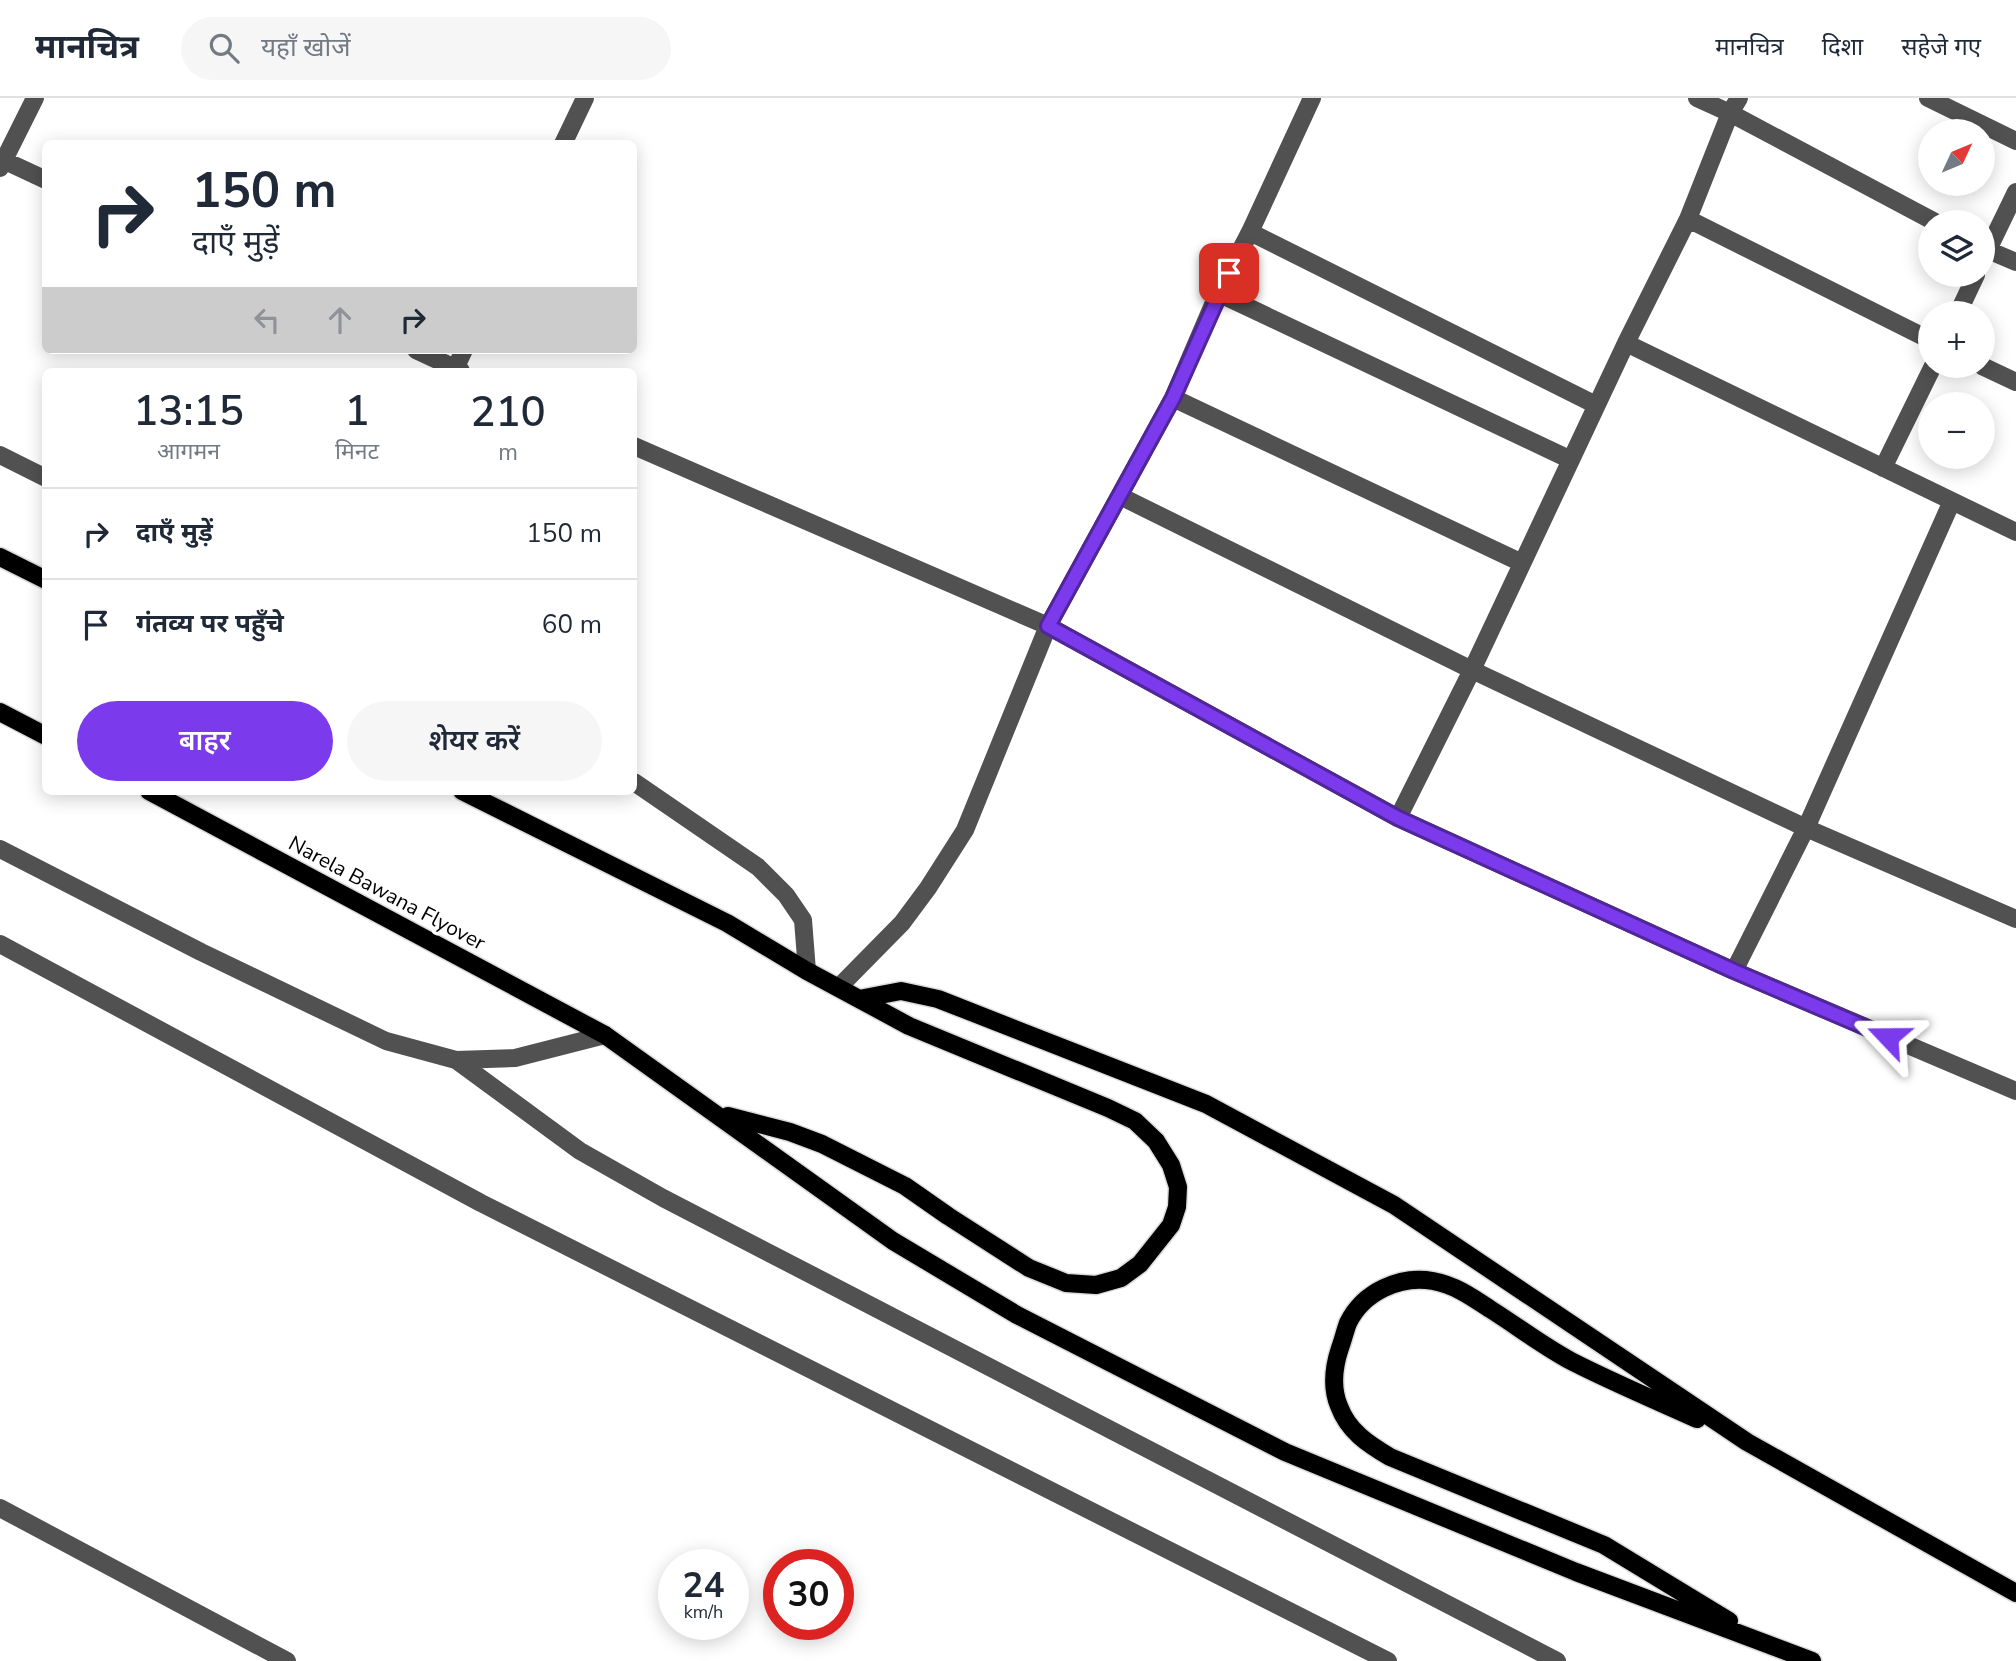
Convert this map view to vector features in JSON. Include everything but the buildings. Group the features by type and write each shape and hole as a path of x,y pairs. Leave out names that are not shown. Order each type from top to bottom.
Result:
{"main road":[{"path":"0,557 42,578"},
{"path":"0,712 42,734"},
{"name":"Narela Bawana Flyover","path":"157,795 605,1034 893,1241 1017,1315 1285,1452 1576,1572 1764,1643"},
{"path":"470,795 727,923 807,971 909,1026 1135,1121 1156,1141 1171,1164 1178,1187 1177,1207 1171,1225 1140,1264 1121,1278 1096,1285 1066,1283 1029,1268 905,1186 822,1144 790,1132 717,1114"},
{"path":"859,999 901,991 938,999 1206,1104 1394,1205 1747,1442 2016,1593"},
{"path":"1747,1442 1569,1360 1454,1286 1431,1280 1410,1280 1389,1285 1359,1306 1349,1323 1335,1365 1338,1404 1349,1426 1365,1443 1390,1457 1604,1545 1764,1643 1812,1661"}],"street":[{"path":"35,98 2,164 42,179"},
{"path":"565,140 585,98"},
{"path":"839,987 902,923 965,830 1048,626 1173,398 1219,293 1312,98"},
{"path":"1697,98 1735,106 1918,212"},
{"path":"1928,98 2016,141"},
{"path":"1398,818 1472,670 1596,405 1688,219 1735,106"},
{"path":"1995,232 2016,192"},
{"path":"1688,219 1918,334"},
{"path":"1250,232 1596,405"},
{"path":"1995,256 2016,262"},
{"path":"1219,293 1571,460"},
{"path":"1626,343 2016,533"},
{"path":"423,354 453,368"},
{"path":"1995,372 2016,382"},
{"path":"1883,467 1927,378"},
{"path":"1173,398 1522,563"},
{"path":"637,447 1048,626 1398,818 1734,971 2016,1091"},
{"path":"0,455 42,476"},
{"path":"1120,496 1472,670 1806,828 2016,919"},
{"path":"1734,971 1806,828 1952,501"},
{"path":"637,784 758,867 786,895 803,920 807,971"},
{"path":"0,849 201,952 386,1041 456,1060 515,1058 605,1034"},
{"path":"0,944 481,1203 1388,1661"},
{"path":"456,1060 580,1151 663,1198 1558,1661"},
{"path":"0,1508 287,1661"}],"route":[{"path":"1229,273 1173,398 1048,626 1398,818 1734,971 1888,1037"}]}
